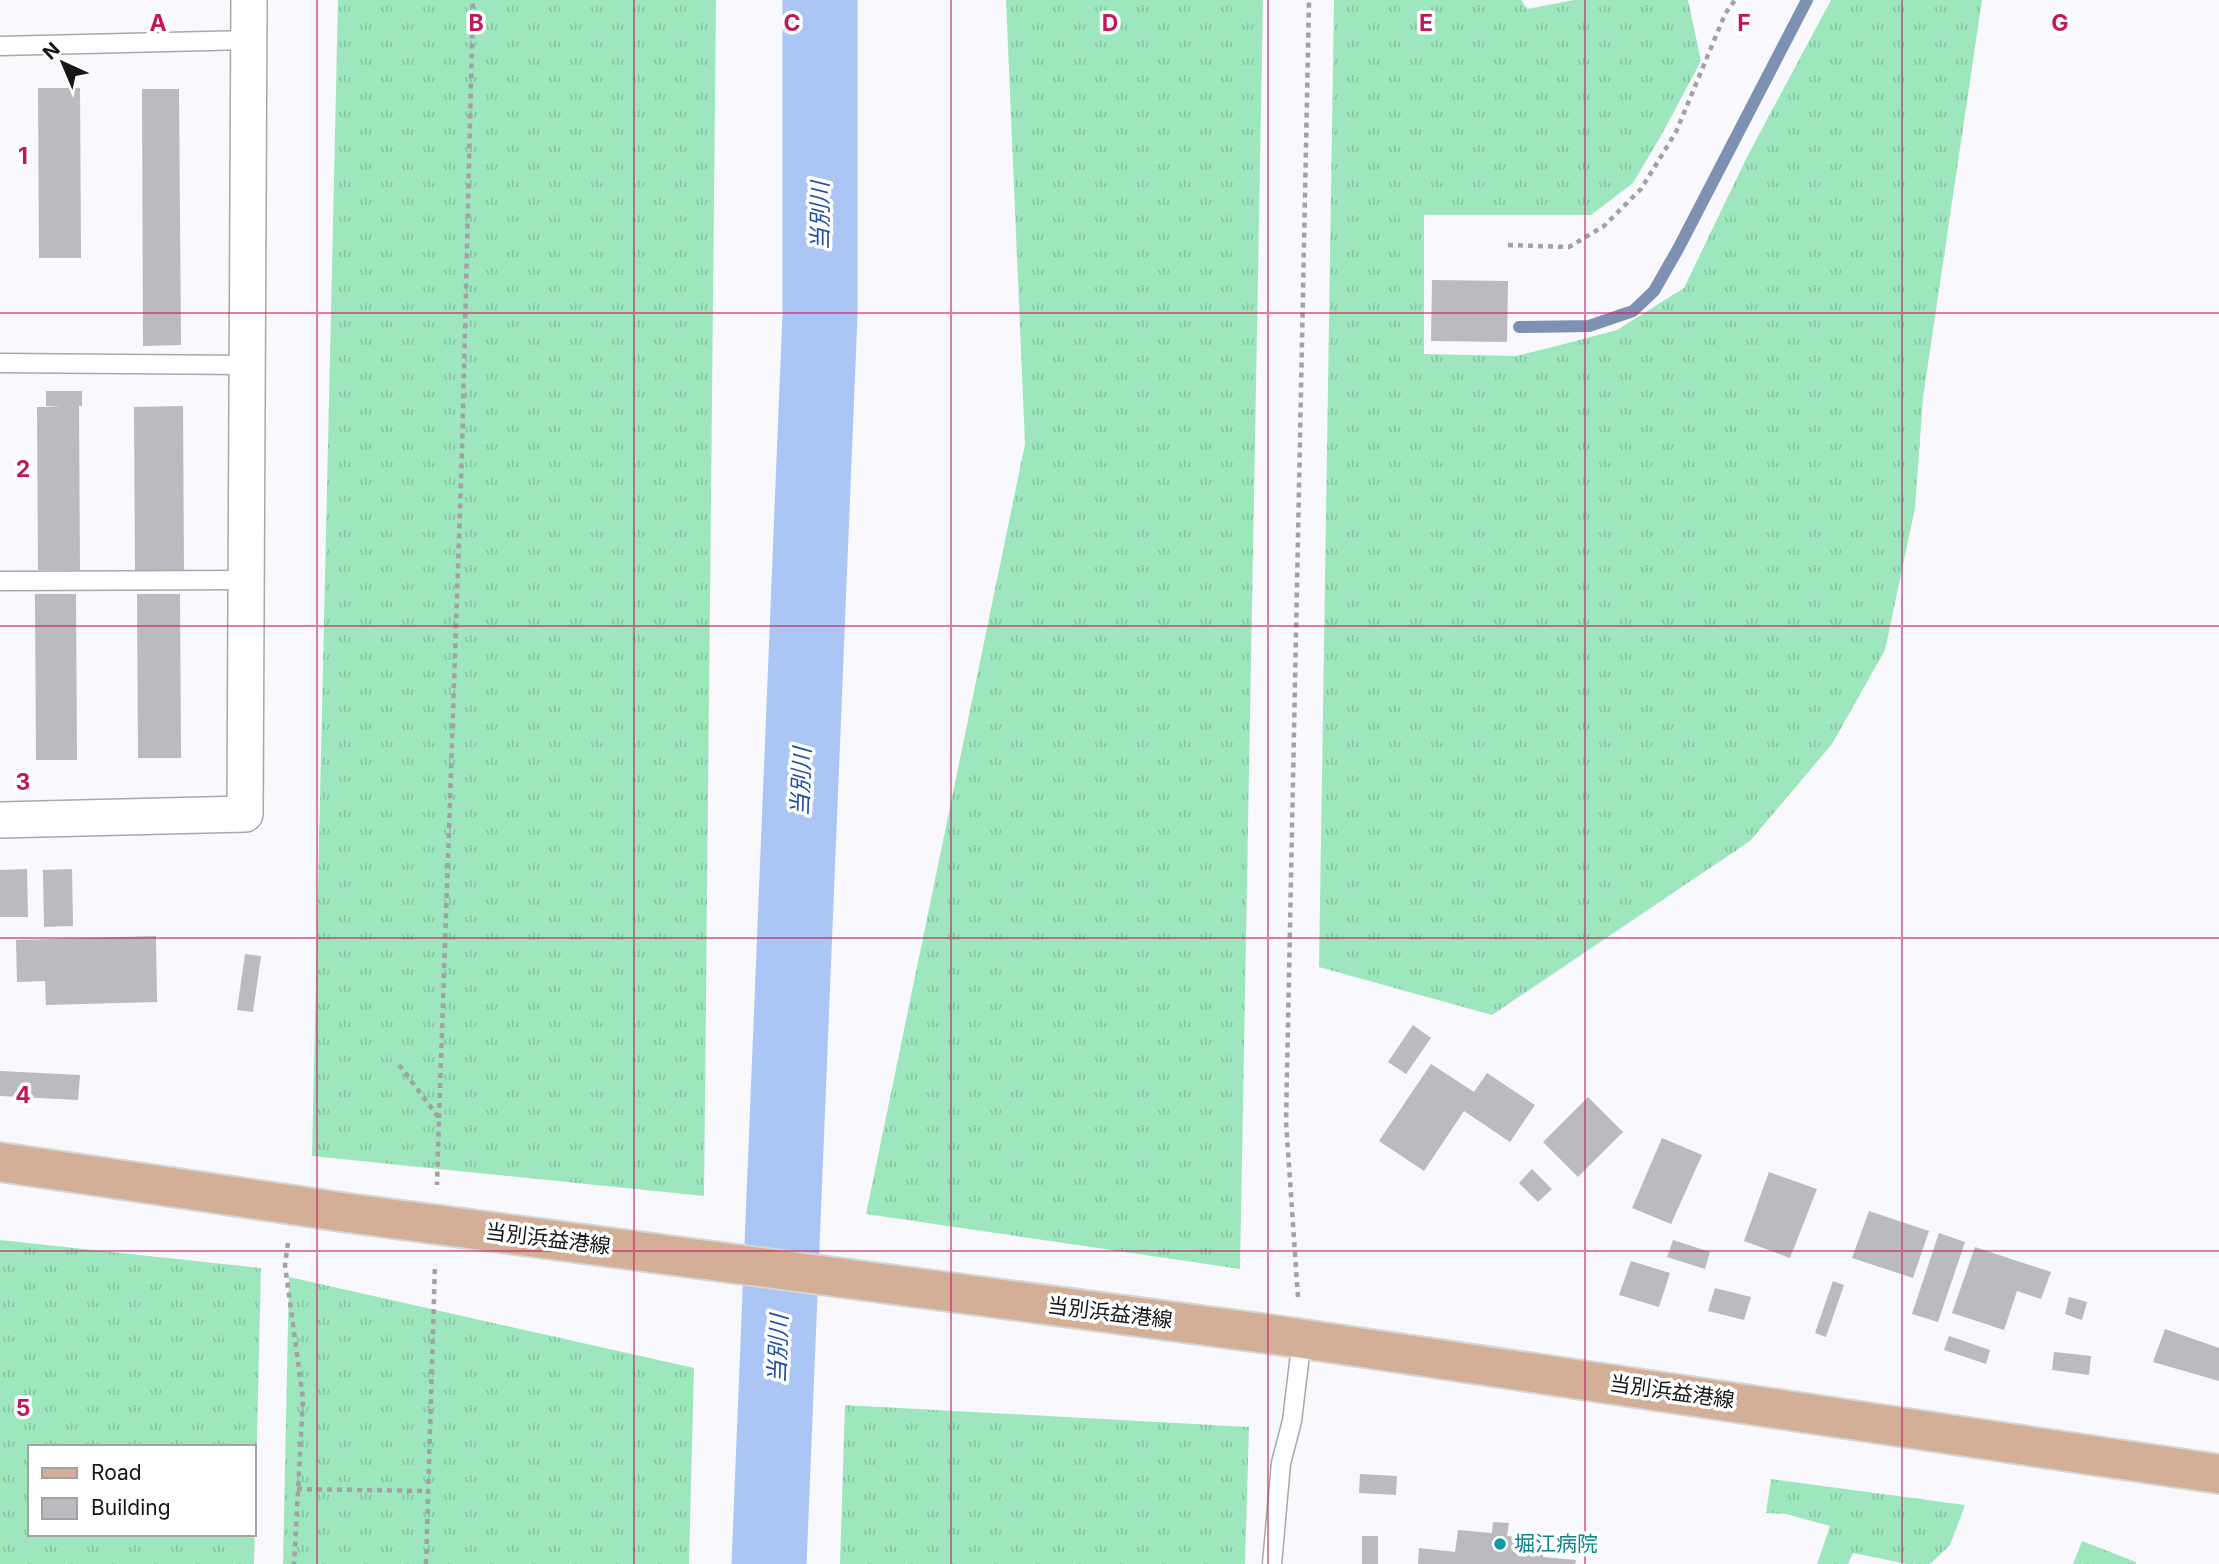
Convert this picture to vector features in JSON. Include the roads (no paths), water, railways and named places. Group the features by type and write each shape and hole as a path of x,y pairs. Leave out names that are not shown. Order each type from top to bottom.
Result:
{"main road":[{"name":"当別浜益港線","path":"0,1162 295,1206 1289,1336 2219,1474"}],"street":[{"path":"0,820 245,814 248,0"}],"lane":[{"path":"0,46 249,40"},
{"path":"0,363 247,365"},
{"path":"0,581 247,580"},
{"path":"1272,1564 1281,1463 1292,1421 1289,1336"}],"waterway":[{"name":"当別川","path":"769,1564 820,314 820,0"},
{"path":"1519,327 1589,326 1633,311 1654,291 1807,0"}],"place":[{"name":"堀江病院","path":"1500,1544"}]}
